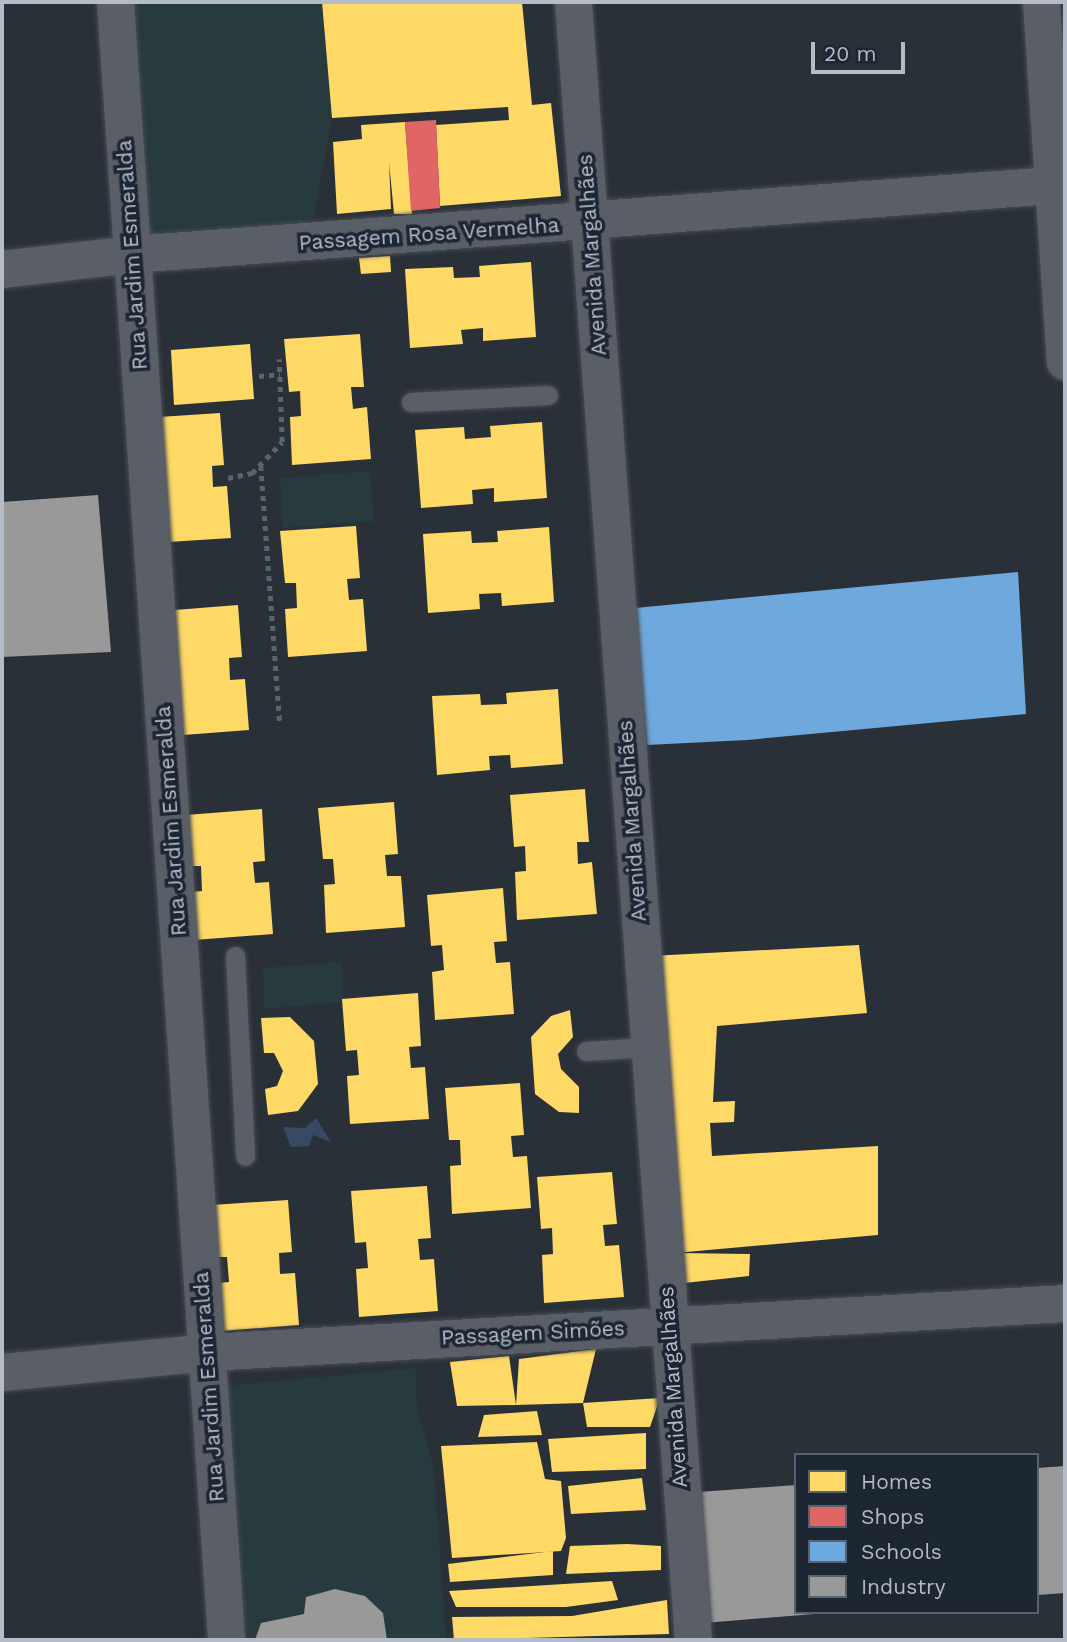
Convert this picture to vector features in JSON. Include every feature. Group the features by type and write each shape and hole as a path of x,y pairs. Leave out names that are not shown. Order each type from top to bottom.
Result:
{"street":[{"name":"Rua Jardim Esmeralda","path":"115,2 226,1640"},
{"name":"Avenida Margalhães","path":"573,2 692,1640"},
{"path":"1041,2 1059,185 1065,361"},
{"name":"Passagem Rosa Vermelha","path":"2,269 132,254 589,223 1059,185"},
{"name":"Passagem Simões","path":"2,1372 208,1353 1065,1303"}],"lane":[{"path":"411,402 548,395"},
{"path":"235,956 245,1156"},
{"path":"586,1051 648,1046"}],"path":[{"path":"228,478 261,466 282,442 279,359"},
{"path":"259,376 281,374"},
{"path":"261,466 280,724"}],"green space":[{"path":"132,2 322,2 332,118 312,227 146,241"},
{"path":"370,471 374,521 283,528 280,478"},
{"path":"341,962 344,1002 264,1009 263,968"},
{"path":"416,1368 417,1407 434,1469 446,1640 248,1640 214,1387"}],"water":[{"path":"316,1118 331,1142 313,1135 309,1146 291,1147 283,1127 305,1128"}],"building: Homes":[{"path":"322,2 522,2 532,105 551,103 561,196 440,206 436,125 509,120 508,107 332,118"},
{"path":"405,122 412,214 394,214 389,162 391,209 337,214 333,142 362,139 361,125"},
{"path":"390,256 391,272 361,274 359,258"},
{"path":"531,262 536,337 483,341 483,328 461,330 463,344 410,348 405,269 453,267 454,278 480,277 479,266"},
{"path":"360,334 364,387 351,387 353,409 367,407 371,459 292,465 290,417 301,416 300,391 289,392 284,339"},
{"path":"250,344 254,399 174,405 171,350"},
{"path":"220,413 224,465 212,466 213,487 227,486 231,538 153,543 144,418"},
{"path":"542,422 547,498 494,502 494,488 472,490 473,504 421,508 415,430 464,427 465,439 491,437 490,426"},
{"path":"356,526 360,578 347,579 349,600 363,599 367,651 288,657 285,609 297,608 296,583 285,583 280,531"},
{"path":"549,527 554,602 502,606 501,593 479,594 480,609 428,613 423,534 471,531 472,543 498,542 497,531"},
{"path":"238,605 242,657 229,658 230,680 245,679 249,730 170,736 162,611"},
{"path":"558,689 563,764 511,768 510,755 489,756 490,770 437,775 432,696 480,694 481,705 507,704 506,693"},
{"path":"585,789 589,842 577,842 578,864 592,862 597,914 517,920 515,872 526,871 525,846 514,847 510,795"},
{"path":"394,802 398,854 385,855 387,876 401,876 405,927 326,933 324,885 335,884 333,859 323,859 318,808"},
{"path":"262,809 265,861 253,862 255,883 269,882 273,934 194,940 191,892 202,891 201,866 191,866 186,815"},
{"path":"503,888 507,941 494,942 496,963 510,962 514,1014 435,1020 432,972 444,970 442,945 431,946 427,895"},
{"path":"859,945 867,1013 717,1026 713,1102 735,1101 734,1122 710,1123 712,1156 878,1146 878,1235 675,1253 750,1254 749,1276 675,1284 651,956"},
{"path":"418,993 421,1046 409,1047 411,1068 425,1067 429,1119 350,1124 347,1076 359,1075 357,1050 346,1051 342,999"},
{"path":"570,1010 573,1037 558,1054 561,1069 579,1087 579,1113 559,1112 535,1094 531,1037 551,1016"},
{"path":"290,1017 314,1041 318,1084 298,1111 268,1115 265,1089 277,1086 283,1071 274,1053 264,1053 261,1018"},
{"path":"520,1083 524,1135 511,1136 513,1157 527,1156 531,1208 452,1214 450,1166 461,1165 460,1140 449,1140 445,1088"},
{"path":"612,1172 617,1224 603,1225 605,1246 619,1245 624,1297 544,1303 542,1255 553,1254 552,1228 541,1229 537,1177"},
{"path":"427,1186 431,1238 418,1239 420,1260 434,1259 438,1311 359,1317 356,1269 368,1268 366,1242 355,1243 351,1191"},
{"path":"288,1200 292,1252 279,1253 280,1274 295,1273 299,1325 220,1331 218,1283 229,1282 227,1257 216,1257 212,1205"},
{"path":"596,1349 583,1403 516,1405 519,1359"},
{"path":"509,1356 516,1405 457,1406 450,1362"},
{"path":"660,1398 650,1427 587,1427 583,1403"},
{"path":"537,1411 542,1435 478,1437 484,1415"},
{"path":"646,1433 646,1469 552,1472 548,1439"},
{"path":"537,1442 545,1479 561,1481 566,1538 561,1551 452,1558 441,1446"},
{"path":"642,1478 646,1510 571,1514 568,1486"},
{"path":"570,1546 661,1546 661,1570 566,1574"},
{"path":"553,1551 553,1575 450,1582 448,1564"},
{"path":"612,1581 618,1600 566,1607 456,1607 449,1591"},
{"path":"667,1600 669,1634 454,1640 452,1617 572,1616"}],"building: Shops":[{"path":"436,120 440,208 411,211 405,122"}],"building: Schools":[{"path":"1018,572 1026,714 747,740 647,745 635,608"}],"building: Industry":[{"path":"98,495 111,652 2,657 2,502"},
{"path":"1065,1466 1065,1593 1039,1595 1039,1468"},
{"path":"794,1485 794,1614 814,1614 704,1623 699,1492"},
{"path":"335,1589 365,1596 383,1613 387,1640 255,1640 261,1623 304,1614 306,1597"}]}
